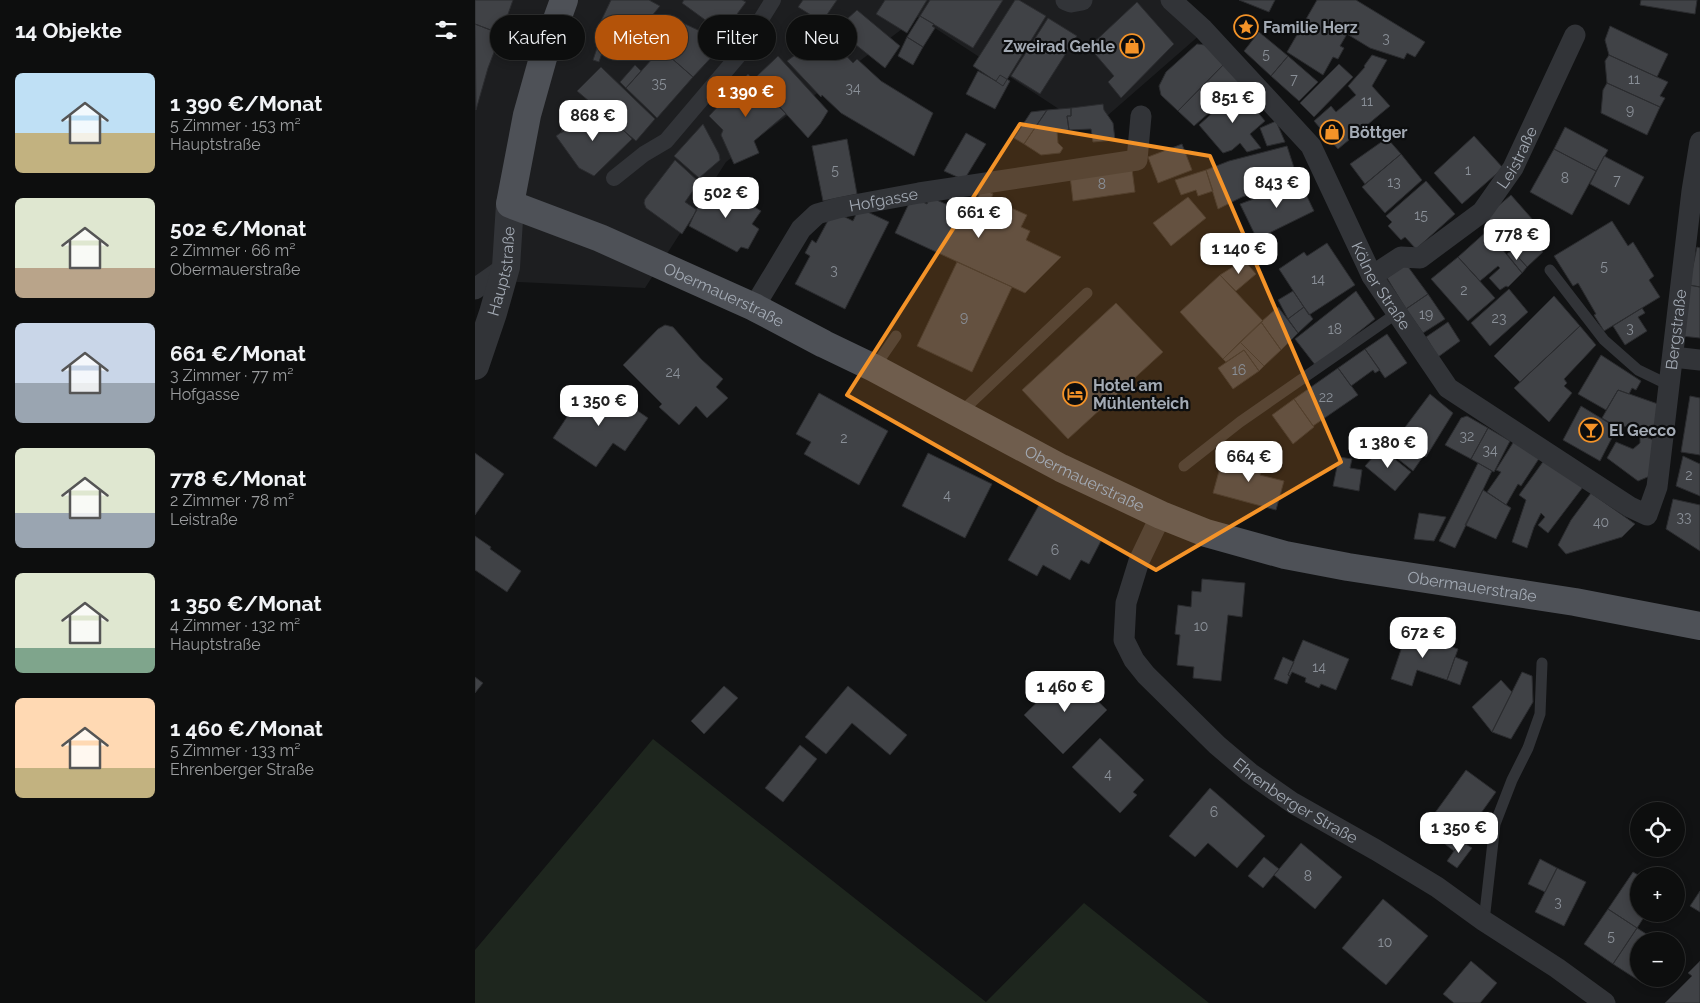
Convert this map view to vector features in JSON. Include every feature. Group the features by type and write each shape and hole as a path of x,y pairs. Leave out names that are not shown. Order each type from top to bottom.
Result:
{"main road":[{"path":"511,204 527,115 543,58 564,0"},
{"name":"Obermauerstraße","path":"511,204 600,238 753,307 874,368 1061,468 1161,515 1207,533 1285,555 1348,567 1575,602 1700,626"}],"street":[{"path":"614,178 644,154 666,141 739,54 773,0"},
{"path":"1066,0 1071,2 1081,0"},
{"name":"Kölner Straße","path":"1171,0 1203,29 1311,146 1372,276 1448,388 1630,507 1647,514"},
{"name":"Leistraße","path":"1372,276 1401,257 1420,258 1482,212 1513,168 1575,35"},
{"name":"Hofgasse","path":"753,307 801,229 817,214 838,208 919,193 1137,160 1141,116"},
{"name":"Bergstraße","path":"1647,514 1657,486 1691,191 1699,146"},
{"name":"Hauptstraße","path":"475,366 506,267 511,204"},
{"path":"475,289 506,267"},
{"path":"1673,357 1700,360"},
{"name":"Ehrenberger Straße","path":"1161,515 1139,560 1126,603 1124,640 1134,660 1146,675 1217,745 1250,773 1293,803 1437,887 1484,921 1557,968 1605,1003"}],"lane":[{"path":"1550,270 1604,340 1638,370 1669,385"},
{"path":"959,414 1087,293"},
{"path":"1184,466 1240,422 1397,313"},
{"path":"874,368 896,336"},
{"path":"1484,921 1495,824 1541,714 1542,664"}],"highlighted area":[{"path":"1020,124 1210,156 1341,462 1156,570 847,395"}],"shaded area":[{"path":"475,0 1180,0 1209,27 1091,130 918,17 726,162 645,288 475,280"},
{"path":"653,739 986,1002 1084,903 1209,1003 475,1003 475,950"}],"building":[{"path":"475,0 513,0 508,15 490,15 490,30 475,24"},
{"path":"611,0 649,0 660,6 653,15 604,15"},
{"path":"684,0 742,0 746,2 736,15 698,15 682,3"},
{"path":"803,0 837,0 827,15 811,15 798,7"},
{"path":"885,0 927,0 907,33 876,14"},
{"path":"930,0 1003,0 973,48 920,16"},
{"path":"1015,0 1019,0 1046,16 1003,86 973,66"},
{"path":"1239,0 1275,0 1269,12"},
{"path":"1317,0 1356,0 1425,42 1415,57 1407,53 1404,59 1370,48 1347,34 1340,46 1344,48 1338,59 1333,57 1323,75 1287,52"},
{"path":"1641,0 1697,0 1695,14 1640,5"},
{"path":"1137,2 1174,44 1121,98 1108,82 1114,76 1089,47"},
{"path":"857,10 900,46 885,68 857,46 857,15 851,15"},
{"path":"920,16 934,24 932,26 935,28 923,47 907,37"},
{"path":"1048,18 1077,36 1040,94 1011,76"},
{"path":"475,24 490,30 491,60 476,110"},
{"path":"688,25 698,30 698,60 709,60 693,77 674,60 688,60"},
{"path":"1610,26 1668,54 1657,77 1609,55 1605,40"},
{"path":"1259,32 1288,56 1271,76 1244,51"},
{"path":"907,37 923,47 913,65 898,56"},
{"path":"1197,44 1206,45 1225,63 1178,111 1161,95 1159,86 1166,72"},
{"path":"1372,55 1387,60 1372,86 1390,106 1338,149 1314,121 1331,106 1336,112 1356,95 1348,86 1365,67"},
{"path":"1609,55 1668,82 1660,96 1665,98 1660,107 1607,83 1605,61"},
{"path":"778,56 828,111 808,138 778,105 781,102 757,76 776,60"},
{"path":"1288,56 1318,82 1299,101 1271,76"},
{"path":"857,59 881,81 933,113 914,156 841,113 822,95 821,97 787,61 850,60 853,63"},
{"path":"651,60 674,60 693,77 657,118 626,88"},
{"path":"1225,63 1244,82 1194,126 1178,111"},
{"path":"1339,64 1353,77 1314,117 1300,103"},
{"path":"635,65 641,71 626,88 620,82"},
{"path":"601,67 655,119 636,141 577,91"},
{"path":"978,71 996,81 1000,75 1010,81 995,109 966,94"},
{"path":"748,74 786,114 754,141 759,153 734,164 721,135 723,130 709,116"},
{"path":"1607,83 1660,107 1647,135 1601,113 1603,90"},
{"path":"1238,88 1265,121 1250,134 1261,148 1247,152 1240,143 1232,150 1223,153 1199,125"},
{"path":"569,104 581,108 586,115 561,133"},
{"path":"1103,104 1104,110 1113,123 1115,140 1093,142 1091,129 1069,130 1067,116 1071,116 1071,108"},
{"path":"596,108 617,131 621,128 632,139 594,176 579,168 556,136"},
{"path":"1071,108 1071,116 1067,116 1069,130 1057,132 1058,143 1063,148 1060,153 1041,155 1024,144 1047,110"},
{"path":"1047,110 1024,144 1014,138 1031,112"},
{"path":"1276,121 1285,142 1267,146 1260,128"},
{"path":"703,124 719,154 720,160 699,178 674,156"},
{"path":"1565,127 1608,150 1596,171 1554,149"},
{"path":"966,133 986,144 964,180 944,171"},
{"path":"1474,136 1503,168 1462,204 1434,173"},
{"path":"1387,138 1401,154 1365,184 1350,164"},
{"path":"847,139 857,194 823,201 812,146"},
{"path":"1182,144 1192,170 1158,183 1148,157"},
{"path":"1287,146 1298,180 1242,197 1218,209 1206,170 1229,161"},
{"path":"1554,149 1596,171 1572,215 1530,192"},
{"path":"1401,154 1422,180 1385,213 1362,187"},
{"path":"1604,156 1644,177 1629,205 1590,184"},
{"path":"675,160 699,182 685,202 697,210 682,234 646,208 644,203 645,199"},
{"path":"1132,169 1135,192 1073,201 1070,176"},
{"path":"1206,170 1213,191 1198,196 1196,190 1181,195 1175,180"},
{"path":"1426,181 1455,214 1416,249 1405,237 1401,240 1388,226 1392,222 1386,216"},
{"path":"714,182 761,211 752,224 759,229 748,249 741,247 737,252 689,226 697,208"},
{"path":"1300,182 1314,211 1257,239 1240,204"},
{"path":"982,189 993,194 991,199 1027,215 1021,227 1030,231 1026,240 1061,257 1025,293 895,233 912,197 927,204 930,197 970,215"},
{"path":"1511,195 1533,220 1522,229 1543,252 1527,267 1484,218"},
{"path":"1188,197 1206,218 1171,246 1153,223"},
{"path":"859,208 889,222 845,309 795,284 810,256 805,253 812,240 816,243 833,211 853,221"},
{"path":"1612,221 1628,246 1633,242 1654,276 1649,280 1660,297 1604,331 1578,283 1573,286 1554,256"},
{"path":"1487,231 1522,273 1508,287 1506,286 1500,290 1489,278 1500,268 1498,266 1480,281 1458,257"},
{"path":"1327,243 1355,285 1309,315 1279,269 1304,252 1307,256"},
{"path":"1697,247 1700,248 1700,287 1689,285"},
{"path":"1512,250 1527,267 1522,273 1507,254"},
{"path":"1458,257 1495,298 1468,321 1431,279"},
{"path":"1244,260 1256,274 1236,291 1220,275"},
{"path":"957,262 1012,287 972,372 917,346"},
{"path":"1406,264 1428,294 1406,309 1387,278"},
{"path":"1220,275 1263,321 1223,359 1180,312"},
{"path":"1689,285 1700,287 1700,338 1681,336"},
{"path":"1509,289 1528,312 1490,346 1471,323"},
{"path":"1293,291 1304,307 1288,319 1278,300"},
{"path":"1356,291 1375,319 1316,366 1295,339"},
{"path":"1428,294 1445,319 1423,333 1406,309"},
{"path":"1554,296 1580,326 1520,382 1494,356"},
{"path":"1116,303 1163,352 1068,439 1022,390"},
{"path":"1278,307 1298,333 1281,350 1261,322"},
{"path":"1304,307 1313,319 1298,333 1288,319"},
{"path":"1642,308 1645,313 1638,317 1647,331 1625,345 1613,326"},
{"path":"1261,322 1281,350 1264,366 1240,342"},
{"path":"1448,322 1460,341 1438,357 1426,337"},
{"path":"665,325 673,327 701,359 723,379 716,387 728,398 707,418 696,406 679,425 659,407 662,404 623,365 658,329"},
{"path":"1580,326 1596,345 1564,379 1567,383 1564,386 1572,393 1549,422 1514,388"},
{"path":"1387,334 1407,363 1385,378 1365,349"},
{"path":"1240,342 1264,366 1259,371 1244,350 1226,362 1223,359"},
{"path":"1365,349 1380,370 1375,373 1373,370 1351,386 1338,368"},
{"path":"1244,350 1259,371 1233,389 1218,368"},
{"path":"1601,355 1641,381 1636,390 1632,388 1629,394 1618,390 1606,410 1578,394"},
{"path":"1338,368 1358,395 1313,426 1294,399"},
{"path":"1618,390 1658,404 1654,436 1624,426 1622,430 1602,418"},
{"path":"610,392 648,418 625,451 613,443 596,467 553,438 567,417 565,408 573,395 584,394 601,406"},
{"path":"819,393 888,431 859,485 804,454 811,442 796,434"},
{"path":"1430,394 1453,413 1426,457 1416,449 1420,444 1403,430"},
{"path":"1690,396 1700,398 1700,455 1681,452"},
{"path":"1294,399 1314,427 1293,444 1272,415"},
{"path":"1581,406 1617,428 1600,461 1563,440"},
{"path":"1467,416 1488,428 1471,459 1445,445 1461,418"},
{"path":"1488,428 1510,441 1494,472 1471,459"},
{"path":"1403,430 1420,444 1416,449 1424,455 1413,471 1387,450"},
{"path":"1640,435 1654,440 1650,476 1638,481 1607,458 1616,442 1633,449 1640,443"},
{"path":"1516,438 1542,454 1521,486 1518,484 1506,505 1487,492 1501,472 1496,470"},
{"path":"1381,448 1411,472 1395,491 1365,466"},
{"path":"1238,452 1264,459 1260,475 1284,481 1276,510 1213,493 1221,464 1233,468"},
{"path":"475,453 504,474 475,515"},
{"path":"928,453 992,484 965,538 902,506"},
{"path":"1683,456 1700,464 1700,496 1676,486"},
{"path":"1339,457 1352,459 1350,468 1362,470 1359,491 1333,486"},
{"path":"1545,459 1583,487 1548,533 1538,525 1545,517 1541,513 1527,548 1512,542 1526,500 1519,495"},
{"path":"1478,463 1492,471 1455,548 1439,541"},
{"path":"1483,490 1511,508 1496,539 1465,525"},
{"path":"1591,493 1635,524 1622,537 1566,554 1558,545 1571,520"},
{"path":"1673,499 1700,505 1700,551 1666,529"},
{"path":"1039,505 1102,539 1089,564 1081,560 1070,580 1043,565 1037,576 1008,560"},
{"path":"1419,513 1446,517 1434,541 1414,539"},
{"path":"475,536 521,571 507,592 475,570"},
{"path":"1202,579 1245,583 1242,617 1228,615 1221,681 1193,678 1194,667 1177,665 1180,635 1175,634 1178,605 1191,607 1192,591 1201,592"},
{"path":"1407,632 1458,649 1447,680 1417,670 1412,686 1391,679"},
{"path":"1303,640 1349,659 1336,690 1321,684 1319,688 1305,682 1306,678 1292,672 1290,676 1288,675"},
{"path":"1283,657 1294,662 1288,675 1290,676 1287,684 1274,679"},
{"path":"1455,657 1468,662 1460,685 1447,680"},
{"path":"1068,672 1107,710 1063,754 1024,715"},
{"path":"1522,672 1532,676 1533,702 1511,739 1492,732"},
{"path":"475,677 483,683 475,693"},
{"path":"1501,680 1512,692 1492,732 1472,707"},
{"path":"724,686 738,698 704,734 691,721"},
{"path":"848,686 907,735 890,755 852,723 826,754 805,737"},
{"path":"1100,738 1144,780 1133,792 1137,795 1120,813 1072,767"},
{"path":"800,745 817,759 783,802 765,788"},
{"path":"1466,770 1496,792 1454,851 1424,828"},
{"path":"1210,788 1265,836 1237,868 1208,843 1195,857 1169,836"},
{"path":"1461,841 1472,848 1457,868 1447,861"},
{"path":"1301,843 1342,877 1315,909 1274,875"},
{"path":"1264,857 1279,869 1263,888 1248,876"},
{"path":"1540,859 1557,868 1545,892 1528,884"},
{"path":"1557,868 1586,882 1564,926 1535,912"},
{"path":"1630,876 1630,922 1641,922 1637,928 1608,909"},
{"path":"1700,891 1700,912 1690,906"},
{"path":"1383,899 1428,936 1386,985 1342,948"},
{"path":"1608,909 1637,928 1634,932 1630,932 1630,938 1613,964 1584,944"},
{"path":"1637,928 1643,932 1634,932"},
{"path":"1630,938 1630,975 1613,964"},
{"path":"1471,961 1497,983 1480,1003 1454,1003 1443,994"},
{"path":"1700,961 1700,1003 1665,1003 1681,987 1685,987 1685,983 1692,976 1688,973"}],"place":[{"name":"Familie Herz","path":"1246,27"},
{"name":"Zweirad Gehle","path":"1132,46"},
{"name":"Böttger","path":"1332,132"},
{"name":"Hotel am Mühlenteich","path":"1075,394"},
{"name":"El Gecco","path":"1591,430"}]}
